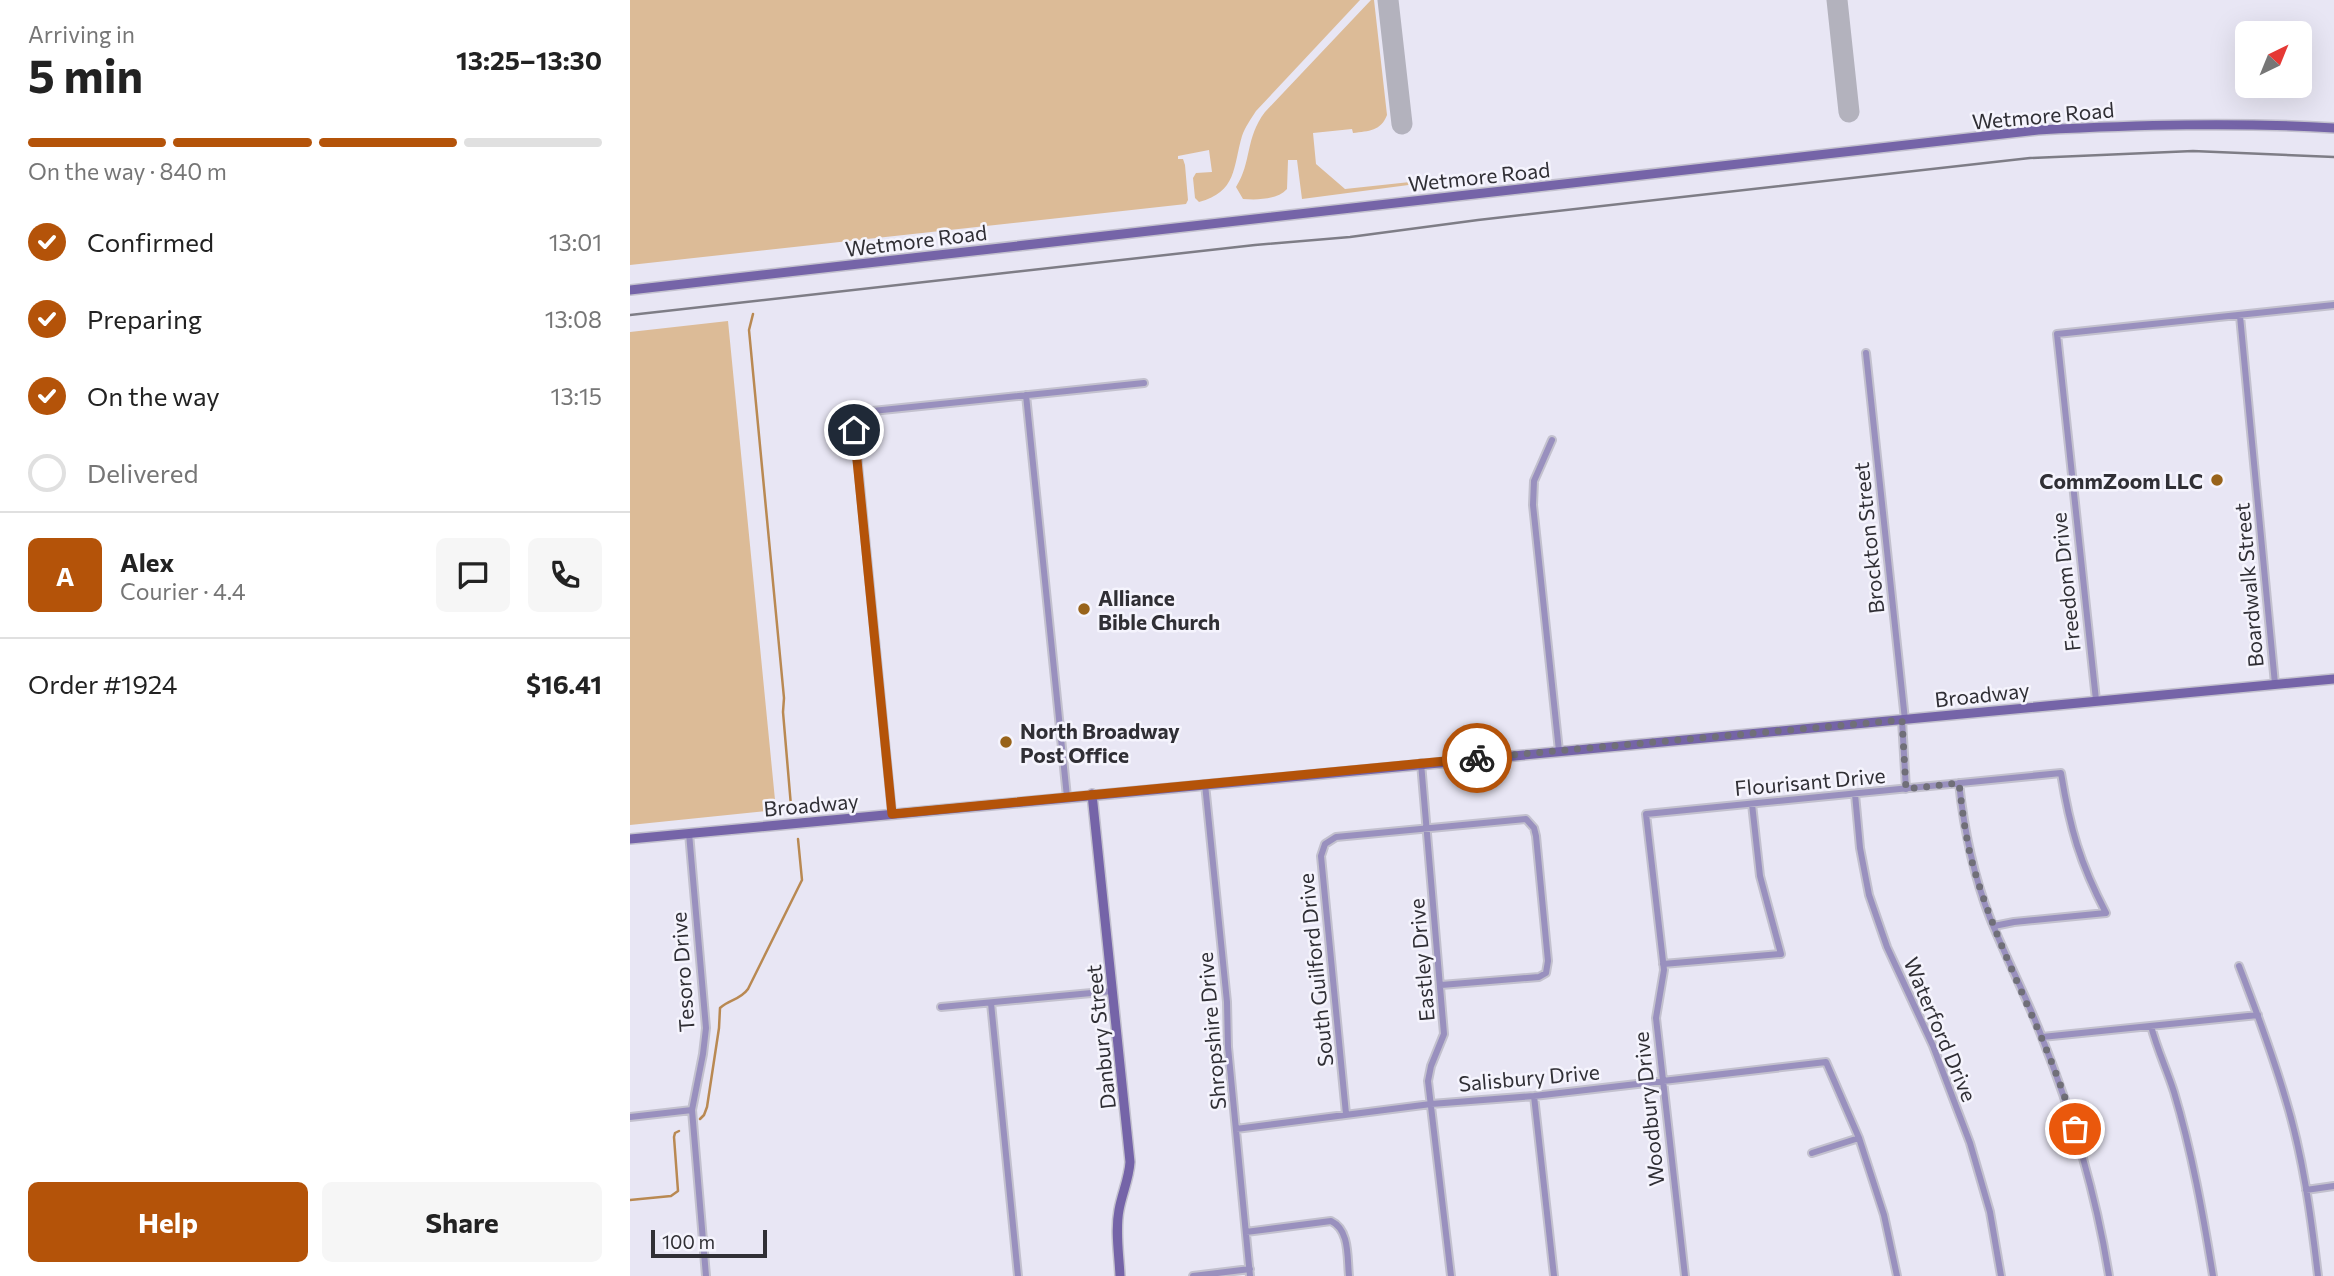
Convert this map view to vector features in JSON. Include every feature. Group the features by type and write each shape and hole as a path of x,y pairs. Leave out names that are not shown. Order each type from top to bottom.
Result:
{"main road":[{"name":"Wetmore Road","path":"630,290 2038,130 2143,125 2267,124 2334,128"},
{"name":"Broadway","path":"630,839 2334,679"},
{"name":"Danbury Street","path":"1092,794 1129,1162 1118,1222 1120,1276"}],"street":[{"path":"2240,316 2334,304"},
{"name":"Freedom Drive","path":"2096,701 2057,334 2240,316"},
{"name":"Boardwalk Street","path":"2240,316 2275,684"},
{"name":"Brockton Street","path":"1866,353 1903,720 1906,789"},
{"path":"892,814 853,413 1144,383"},
{"path":"1026,395 1067,797"},
{"path":"1552,440 1534,481 1533,505 1559,751"},
{"name":"Eastley Drive","path":"1421,763 1444,1034 1428,1081 1451,1276"},
{"name":"Flourisant Drive","path":"1646,814 2061,774 2068,817 2077,849 2106,913 1994,926"},
{"name":"Shropshire Drive","path":"1205,783 1250,1273"},
{"path":"1959,783 1971,859 1994,926 2042,1037 2067,1104 2096,1204 2109,1276"},
{"name":"Waterford Drive","path":"1855,794 1860,848 1869,895 1887,947 1933,1046 1970,1143 1990,1212 2001,1276"},
{"path":"1663,964 1781,954 1760,876 1752,804"},
{"name":"Woodbury Drive","path":"1646,814 1664,982 1656,1018 1685,1276"},
{"path":"1427,829 1519,818 1531,823 1536,836 1548,961 1546,972 1539,977 1441,985"},
{"name":"South Guilford Drive","path":"1346,1114 1322,849 1326,842 1336,836 1427,829"},
{"name":"Tesoro Drive","path":"689,833 706,1028 692,1110 706,1276"},
{"path":"2239,967 2286,1100 2306,1190 2318,1276"},
{"path":"941,1007 1113,991"},
{"path":"991,1003 1018,1276"},
{"path":"2042,1037 2258,1015"},
{"path":"2151,1026 2174,1090 2200,1196 2213,1276"},
{"name":"Salisbury Drive","path":"1236,1129 1431,1104 1534,1096 1825,1062 1859,1138"},
{"path":"1534,1096 1554,1276"},
{"path":"630,1117 692,1110"},
{"path":"1812,1153 1859,1138 1884,1215 1898,1276"},
{"path":"2306,1190 2334,1186"},
{"path":"1246,1232 1335,1222 1342,1228 1345,1238 1349,1276"},
{"path":"1193,1276 1250,1273"}],"shaded area":[{"path":"630,0 1360,0 1256,111 1242,136 1227,185 1211,198 1199,202 1195,198 1193,178 1196,173 1212,172 1209,150 1178,156 1178,159 1183,159 1185,165 1188,200 1186,204 630,265"},
{"path":"1371,0 1374,0 1387,115 1378,127 1369,131 1353,133 1352,129 1313,133 1316,164 1345,189 1439,181 1302,199 1297,160 1288,160 1287,189 1283,193 1260,199 1243,199 1236,187 1254,131 1265,112"},
{"path":"728,321 776,810 630,825 630,332"}],"waterway":[{"path":"753,314 749,330 784,698 791,806"},
{"path":"700,1119 707,1107 720,1008 748,989 802,880 798,839"},
{"path":"630,1200 671,1196 678,1191 674,1137 679,1131"}],"taxiway":[{"path":"1388,0 1402,124"},
{"path":"1837,0 1849,112"}],"railway":[{"path":"630,315 1255,245 1350,237 1478,220 2030,158 2193,151 2334,157"}],"way so far":[{"path":"1477,758 1902,720 1906,789 1959,783 1971,859 1990,917 2032,1012 2075,1129"}],"place":[{"name":"CommZoom LLC","path":"2217,480"},
{"name":"Alliance Bible Church","path":"1084,609"},
{"name":"North Broadway Post Office","path":"1006,742"}],"route":[{"path":"854,430 892,814 1477,758"}]}
